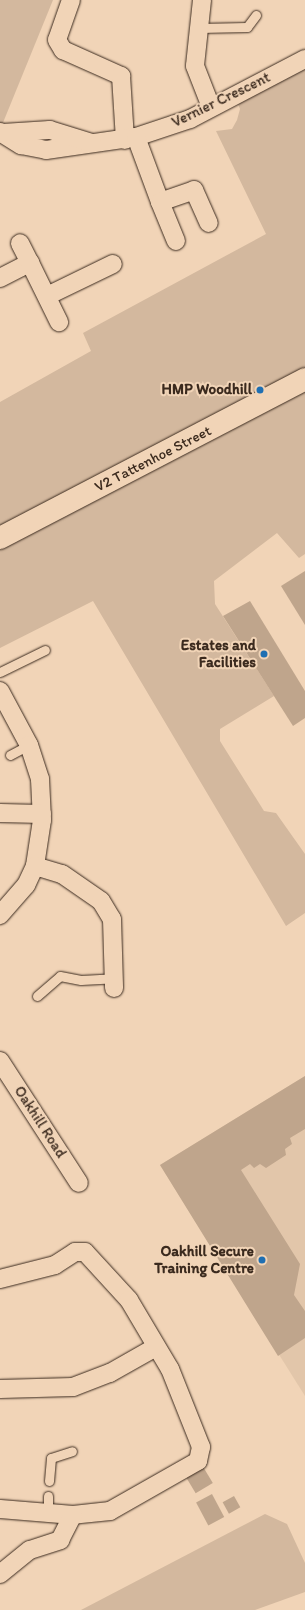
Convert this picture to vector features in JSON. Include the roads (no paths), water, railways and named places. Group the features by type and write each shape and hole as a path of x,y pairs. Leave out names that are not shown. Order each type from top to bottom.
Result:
{"street":[{"path":"71,0 57,40 62,50 121,76 130,138 160,202 176,241"},
{"path":"202,0 195,66 211,107"},
{"name":"Vernier Crescent","path":"1,133 21,145 46,150 130,138 190,119 305,59"},
{"path":"160,202 194,190 209,223"},
{"path":"20,243 59,322"},
{"path":"0,278 30,263"},
{"path":"47,296 112,264"},
{"name":"V2 Tattenhoe Street","path":"0,538 305,379"},
{"path":"0,690 29,745 40,779 42,814 35,866 26,885 0,915"},
{"path":"0,813 42,814"},
{"path":"35,866 62,874 101,901 112,919 114,983"},
{"name":"Oakhill Road","path":"0,1061 79,1183"},
{"path":"0,1279 55,1265 75,1252 85,1252 129,1300 170,1369 201,1447 201,1455 198,1461 110,1511 73,1515 48,1504 0,1509"},
{"path":"0,1389 73,1387 110,1373 156,1347"},
{"path":"0,1574 30,1550 60,1540 73,1515"}],"lane":[{"path":"199,28 247,28 256,15"},
{"path":"0,672 45,650"},
{"path":"10,755 29,745"},
{"path":"37,996 60,976 81,980 114,983"},
{"path":"49,1481 51,1458 72,1451"}],"place":[{"name":"HMP Woodhill","path":"260,390"},
{"name":"Estates and Facilities","path":"264,654"},
{"name":"Oakhill Secure Training Centre","path":"262,1260"}]}
